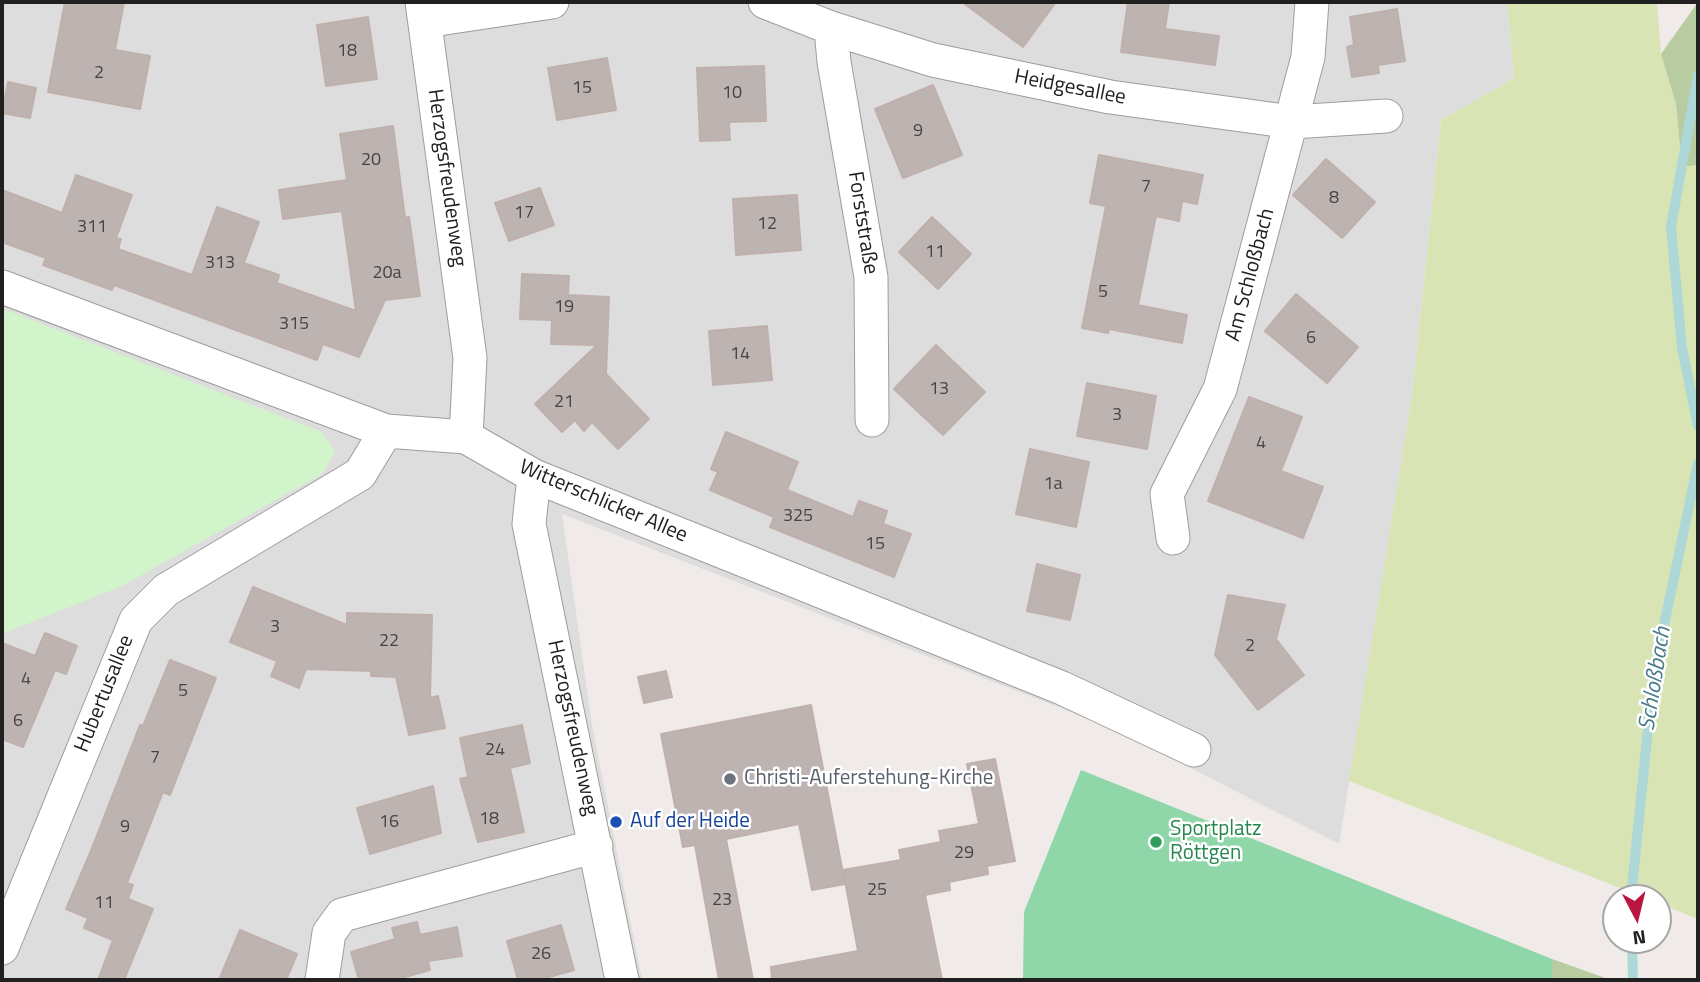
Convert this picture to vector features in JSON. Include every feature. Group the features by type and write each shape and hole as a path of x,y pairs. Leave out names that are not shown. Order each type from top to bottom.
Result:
{"street":[{"path":"423,11 552,2"},
{"name":"Am Schloßbach","path":"1172,538 1167,494 1220,389 1308,57 1312,2"},
{"name":"Heidgesallee","path":"778,4 831,28 933,60 1110,97 1292,122 1386,116"},
{"name":"Herzogsfreudenweg","path":"423,11 470,358 466,438"},
{"name":"Forststraße","path":"831,28 834,62 871,277 872,420"},
{"name":"Witterschlicker Allee","path":"2,287 386,431 466,438 534,476 1062,688 1195,750"},
{"name":"Hubertusallee","path":"2,948 135,620 166,590 360,474 386,431"},
{"name":"Herzogsfreudenweg","path":"534,476 529,524 622,980"},
{"path":"323,980 329,933 342,915 596,846"}],"shaded area":[{"path":"2,2 1507,2 1514,78 1441,120 1412,396 1339,844 1114,729 562,514 592,725 642,980 2,980"}],"green space":[{"path":"1507,2 1657,2 1661,54 1676,104 1682,167 1698,165 1698,919 1672,909 1672,884 1610,884 1349,781 1412,396 1441,120 1514,78"},
{"path":"1698,2 1698,165 1682,167 1676,104 1661,54"},
{"path":"6,310 322,432 335,452 322,474 122,586 2,634 2,311"},
{"name":"Sportplatz Röttgen","path":"1081,770 1552,959 1552,980 1023,980 1024,912"},
{"path":"1552,959 1611,980 1552,980"}],"building":[{"path":"65,2 124,2 115,50 150,56 140,109 48,92"},
{"path":"962,2 1056,2 1023,47"},
{"path":"1128,2 1169,2 1165,29 1219,36 1215,65 1121,52"},
{"path":"1397,9 1405,61 1378,65 1379,73 1352,77 1347,47 1354,45 1350,17"},
{"path":"368,17 377,79 326,86 317,25"},
{"path":"607,58 616,110 557,120 548,68"},
{"path":"764,66 766,121 729,122 730,140 700,141 697,68"},
{"path":"8,82 36,88 30,118 2,113"},
{"path":"933,85 962,155 903,178 875,109"},
{"path":"393,126 405,218 409,217 420,296 385,300 359,357 323,344 317,360 114,285 112,290 43,265 46,258 2,242 2,190 62,213 76,175 132,195 116,238 121,239 118,249 192,275 217,207 259,222 244,263 279,275 277,283 356,311 342,211 283,219 279,190 347,180 340,134"},
{"path":"1099,155 1203,175 1197,204 1182,201 1179,221 1156,216 1138,305 1187,315 1182,343 1109,329 1108,333 1082,328 1106,206 1090,203"},
{"path":"1326,159 1375,202 1342,238 1293,195"},
{"path":"540,188 554,225 509,241 495,203"},
{"path":"797,195 801,250 736,255 733,199"},
{"path":"932,217 971,254 938,289 899,252"},
{"path":"522,274 569,276 568,295 609,297 606,374 649,419 618,449 592,422 584,431 575,420 562,432 535,404 597,345 551,344 552,320 520,319"},
{"path":"1296,294 1358,347 1327,383 1265,331"},
{"path":"767,326 772,380 713,385 709,331"},
{"path":"936,345 985,392 943,435 894,389"},
{"path":"1087,383 1156,396 1147,449 1077,436"},
{"path":"1249,397 1302,417 1281,471 1323,487 1303,538 1208,501"},
{"path":"726,432 798,462 787,490 853,517 859,501 887,511 883,524 911,534 894,577 770,527 774,517 710,490 718,472 711,469"},
{"path":"1030,449 1089,462 1076,527 1016,514"},
{"path":"1037,564 1080,575 1070,620 1027,611"},
{"path":"253,587 347,625 347,613 432,615 430,698 438,696 445,728 409,735 396,677 371,676 371,671 306,669 299,688 271,676 277,661 230,642"},
{"path":"1228,595 1285,605 1276,639 1304,675 1258,710 1215,655"},
{"path":"45,633 77,646 66,674 55,670 23,747 2,739 2,643 35,656"},
{"path":"170,660 216,678 170,795 163,792 127,883 133,885 128,899 153,909 124,980 98,980 113,940 84,928 88,918 66,909 140,725 143,726"},
{"path":"666,671 672,697 644,703 638,677"},
{"path":"811,705 845,884 812,890 799,824 726,839 753,980 719,980 695,845 683,847 661,734"},
{"path":"522,725 530,763 510,768 524,832 478,842 460,779 468,777 460,738"},
{"path":"995,759 1015,861 987,866 988,874 949,882 950,890 925,895 942,980 772,980 771,967 858,951 843,870 901,860 899,850 941,842 939,831 979,824 967,764"},
{"path":"433,786 441,833 370,854 357,808"},
{"path":"417,922 420,935 457,927 462,956 428,961 430,970 394,980 359,980 351,952 395,939 392,928"},
{"path":"561,925 574,970 538,980 518,980 507,941"},
{"path":"240,930 297,954 286,980 219,980"}],"waterway":[{"name":"Schloßbach","path":"1698,75 1671,227 1682,348 1698,426"},
{"name":"Schloßbach","path":"1632,884 1653,678 1698,463"},
{"name":"Schloßbach","path":"1632,954 1633,980"}],"place":[{"name":"Christi-Auferstehung-Kirche","path":"730,779"},
{"name":"Auf der Heide","path":"616,822"},
{"name":"Sportplatz Röttgen","path":"1156,842"}]}
